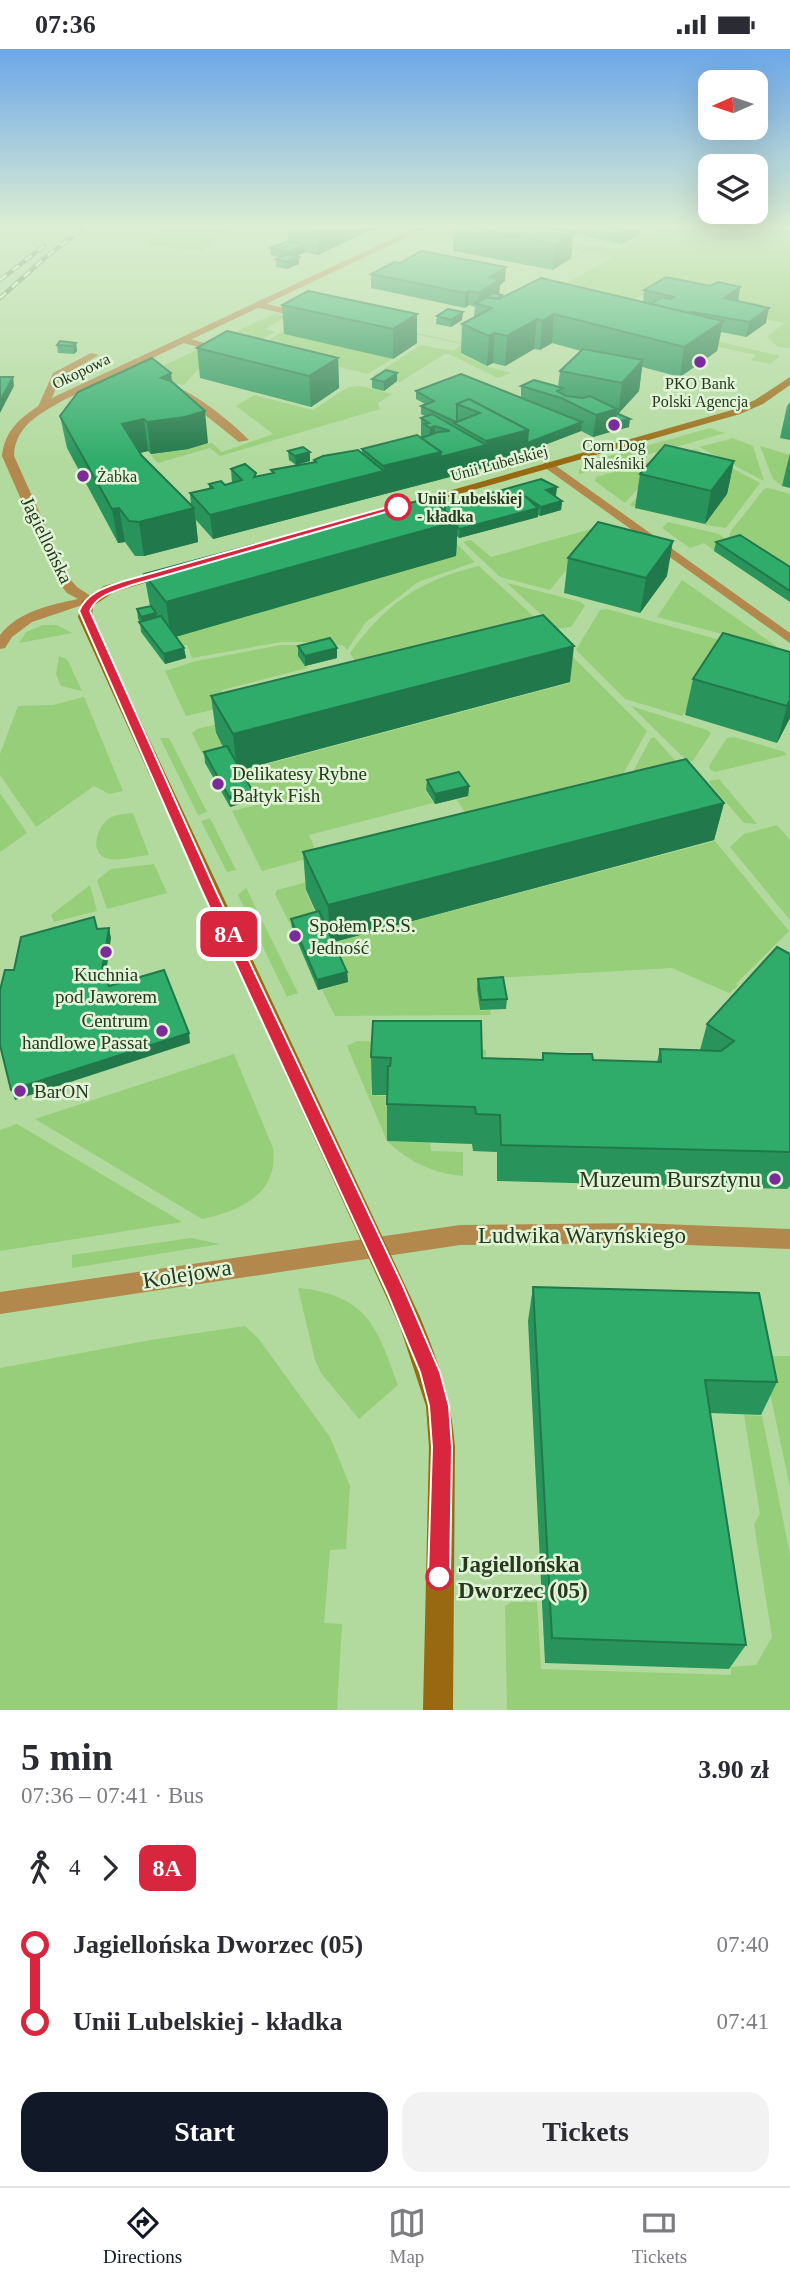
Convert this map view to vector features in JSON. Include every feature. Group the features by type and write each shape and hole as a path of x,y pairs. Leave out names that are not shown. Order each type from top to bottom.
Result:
{"street":[{"name":"Okopowa","path":"23,423 42,409 107,376 257,306"},
{"path":"260,306 290,312"},
{"path":"183,340 229,352"},
{"path":"42,409 57,375 94,355"},
{"path":"107,376 132,379"},
{"name":"Unii Lubelskiej","path":"402,506 736,412 784,391 790,380"},
{"path":"154,383 172,388 193,400 243,440"},
{"name":"Jagiellońska","path":"23,423 12,433 7,446 8,456 63,579 72,590 90,600 85,611 91,630 423,1353 439,1406 442,1447 438,1710"},
{"path":"548,465 790,639"},
{"path":"0,645 6,634 25,620 90,600 109,589 184,567"},
{"name":"Ludwika Waryńskiego","path":"374,1248 460,1235 637,1233 790,1239"},
{"name":"Kolejowa","path":"0,1303 374,1248"}],"green space":[{"path":"511,306 599,306 589,312 780,356 770,364 751,360 756,355 674,339 539,306 495,327 481,324"},
{"path":"751,306 790,306 790,348 778,347 767,337 784,323 741,314"},
{"path":"295,309 307,309 467,344 471,346 460,354 486,366 511,373 498,378 449,354 443,355 400,382 373,376 421,345 453,351 462,344"},
{"path":"276,313 286,317 265,329 275,332 242,351 214,342"},
{"path":"285,330 285,334 392,359 368,374 261,347 248,352"},
{"path":"196,350 214,352 184,385 141,377"},
{"path":"361,386 392,394 378,403 380,409 220,456 210,448 158,463 151,455 212,443 222,452 273,434 236,406 254,395 313,410 348,387"},
{"path":"710,428 725,433 579,474 585,463"},
{"path":"733,438 753,446 764,481 699,447"},
{"path":"760,446 790,455 790,474 782,486 773,479"},
{"path":"695,449 760,483 726,528 705,525 728,493 659,477 634,507 630,505 675,454"},
{"path":"666,457 625,503 595,481 596,477"},
{"path":"764,489 790,494 790,578 727,543 731,531"},
{"path":"668,522 719,534 726,539 720,547 713,550 704,543 690,548 662,528"},
{"path":"609,524 613,526 581,552 550,590 500,577 463,542 471,540 491,557"},
{"path":"441,528 475,562 418,582 366,622 347,650 344,646 317,642 281,642 192,658 187,645 180,647 173,638 457,556 429,531"},
{"path":"479,566 547,629 355,661 350,653 363,636 406,596 439,579"},
{"path":"682,580 776,646 777,648 657,617"},
{"path":"507,583 581,602 585,606 571,627 557,629"},
{"path":"607,609 790,659 714,668 682,716 625,699 576,650 600,610"},
{"path":"43,625 57,625 72,633 19,643 26,632"},
{"path":"559,643 647,731 612,794 468,817 457,800 468,797 459,782 425,790 433,803 309,835 314,846 313,857 262,871 232,811 260,804 241,771 570,683"},
{"path":"281,645 309,645 298,656 307,668 222,690 220,708 186,716 165,671 196,661"},
{"path":"59,656 67,659 82,691 61,686 56,674"},
{"path":"84,697 123,791 109,794 94,786 36,827 0,775 0,754 18,706 53,705"},
{"path":"631,706 711,733 693,761 688,762"},
{"path":"239,719 245,725 215,733 228,756 206,761 192,733 197,729"},
{"path":"654,737 688,775 622,792 651,738"},
{"path":"734,737 785,752 786,755 715,772 711,770 709,766 727,738"},
{"path":"160,738 169,738 207,812 198,815"},
{"path":"719,779 757,824 744,823 710,784 709,781"},
{"path":"0,793 27,833 0,852"},
{"path":"133,813 149,855 110,859 100,855 96,845 100,828 113,817"},
{"path":"210,818 236,870 227,872 201,821"},
{"path":"777,825 790,840 790,920 730,847 744,834"},
{"path":"715,841 789,931 729,993 672,968 497,978 477,988 480,1011 490,1010 491,1015 335,1016 322,990 348,982 331,943"},
{"path":"154,864 167,893 107,909 97,880 111,869"},
{"path":"333,875 341,881 305,890 319,921 292,928 275,894 277,890"},
{"path":"90,885 97,911 54,922 51,915"},
{"path":"246,888 298,993 287,997 238,895"},
{"path":"357,1041 469,1044 486,1050 486,1057 373,1058 371,1095 388,1096 387,1141 347,1046"},
{"path":"234,1054 273,1148 273,1164 270,1177 254,1198 216,1216 202,1219 35,1119"},
{"path":"17,1124 182,1222 0,1251 0,1130"},
{"path":"387,1141 430,1143 431,1151 463,1152 463,1176 422,1165"},
{"path":"191,1238 220,1244 72,1268 72,1255"},
{"path":"298,1288 340,1298 354,1306 366,1317 383,1346 398,1385 359,1419 321,1373 315,1360"},
{"path":"245,1326 258,1338 330,1437 350,1486 346,1549 330,1550 324,1623 342,1624 337,1710 0,1710 0,1368"},
{"path":"762,1356 790,1356 790,1487"},
{"path":"744,1415 762,1416 790,1554 790,1710 507,1710 505,1606 512,1602 537,1602 541,1669 731,1675 731,1667 756,1665 772,1637 754,1524 760,1514"}],"building":[{"path":"284,306 377,306 417,314 393,329"},
{"path":"484,306 657,306 723,321 684,347 554,314 542,321 537,319 507,336 495,333 489,336 462,324 492,308"},
{"path":"657,306 758,306 769,308 749,322"},
{"path":"448,309 463,312 451,320 437,316"},
{"path":"227,331 338,358 309,376 197,348"},
{"path":"60,341 76,343 73,346 57,345"},
{"path":"583,349 643,360 622,383 560,371"},
{"path":"152,358 171,373 161,378 171,381 205,411 185,417 147,422 144,419 122,424 142,456 194,508 139,522 129,521 119,508 112,509 60,416 78,392"},
{"path":"386,370 397,373 384,382 372,379"},
{"path":"461,374 582,422 527,443 528,430 469,399 457,404 457,422 421,406 434,401 416,391"},
{"path":"0,377 13,377 0,401"},
{"path":"534,380 563,388 557,391 566,396 590,396 617,409 596,415 561,398 521,386"},
{"path":"469,399 528,430 486,441 454,423 480,413 457,404"},
{"path":"616,413 630,419 615,422"},
{"path":"432,414 486,445 440,457 441,452 421,438 450,431 435,426 430,428 424,424 429,423 421,418"},
{"path":"417,435 441,452 383,466 362,449"},
{"path":"665,445 734,461 711,491 640,474"},
{"path":"303,447 310,452 295,456 288,451"},
{"path":"358,450 384,471 210,515 190,493 213,488 209,484 221,481 225,485 242,480 231,469 245,464 256,473 254,477 274,473 271,470 316,462 314,460 323,456"},
{"path":"541,479 557,487 546,490 562,501 541,507 525,496 538,508 460,529 457,527 458,521 445,511 445,506"},
{"path":"429,498 458,521 166,602 144,574"},
{"path":"598,522 673,541 646,578 568,558"},
{"path":"740,535 790,567 790,591 716,542"},
{"path":"151,606 156,613 141,617 137,609"},
{"path":"543,615 574,646 233,734 211,696"},
{"path":"161,616 184,648 164,654 139,622"},
{"path":"723,633 790,652 790,700 787,706 693,679"},
{"path":"330,638 337,648 305,656 298,646"},
{"path":"227,746 252,790 229,797 204,752"},
{"path":"686,759 724,803 328,905 303,852"},
{"path":"459,772 469,786 435,794 427,780"},
{"path":"319,911 347,972 317,980 291,919"},
{"path":"94,917 97,929 109,928 102,970 109,986 164,970 189,1033 11,1090 0,1045 0,990 5,970 14,970 21,937"},
{"path":"777,947 790,954 790,1152 501,1145 500,1115 476,1114 475,1107 387,1104 388,1066 391,1058 371,1057 373,1021 481,1021 482,1058 543,1060 543,1053 592,1054 593,1060 661,1062 660,1049 721,1051 734,1041 707,1024"},
{"path":"503,977 507,999 481,1000 478,979"},
{"path":"533,1287 759,1293 777,1382 705,1380 746,1645 552,1638"}],"bus line":[{"name":"8A","path":"398,507 128,583 95,596 85,607 85,617 423,1353 439,1406 442,1447 439,1577"}],"place":[{"name":"PKO Bank Polski Agencja","path":"700,362"},
{"name":"Corn Dog Naleśniki","path":"614,425"},
{"name":"Żabka","path":"83,476"},
{"name":"Unii Lubelskiej - kładka","path":"398,507"},
{"name":"Delikatesy Rybne Bałtyk Fish","path":"218,784"},
{"name":"Społem P.S.S. Jedność","path":"295,936"},
{"name":"Kuchnia pod Jaworem","path":"106,952"},
{"name":"Centrum handlowe Passat","path":"162,1031"},
{"name":"BarON","path":"20,1091"},
{"name":"Muzeum Bursztynu","path":"775,1179"},
{"name":"Jagiellońska Dworzec (05)","path":"439,1577"}]}
